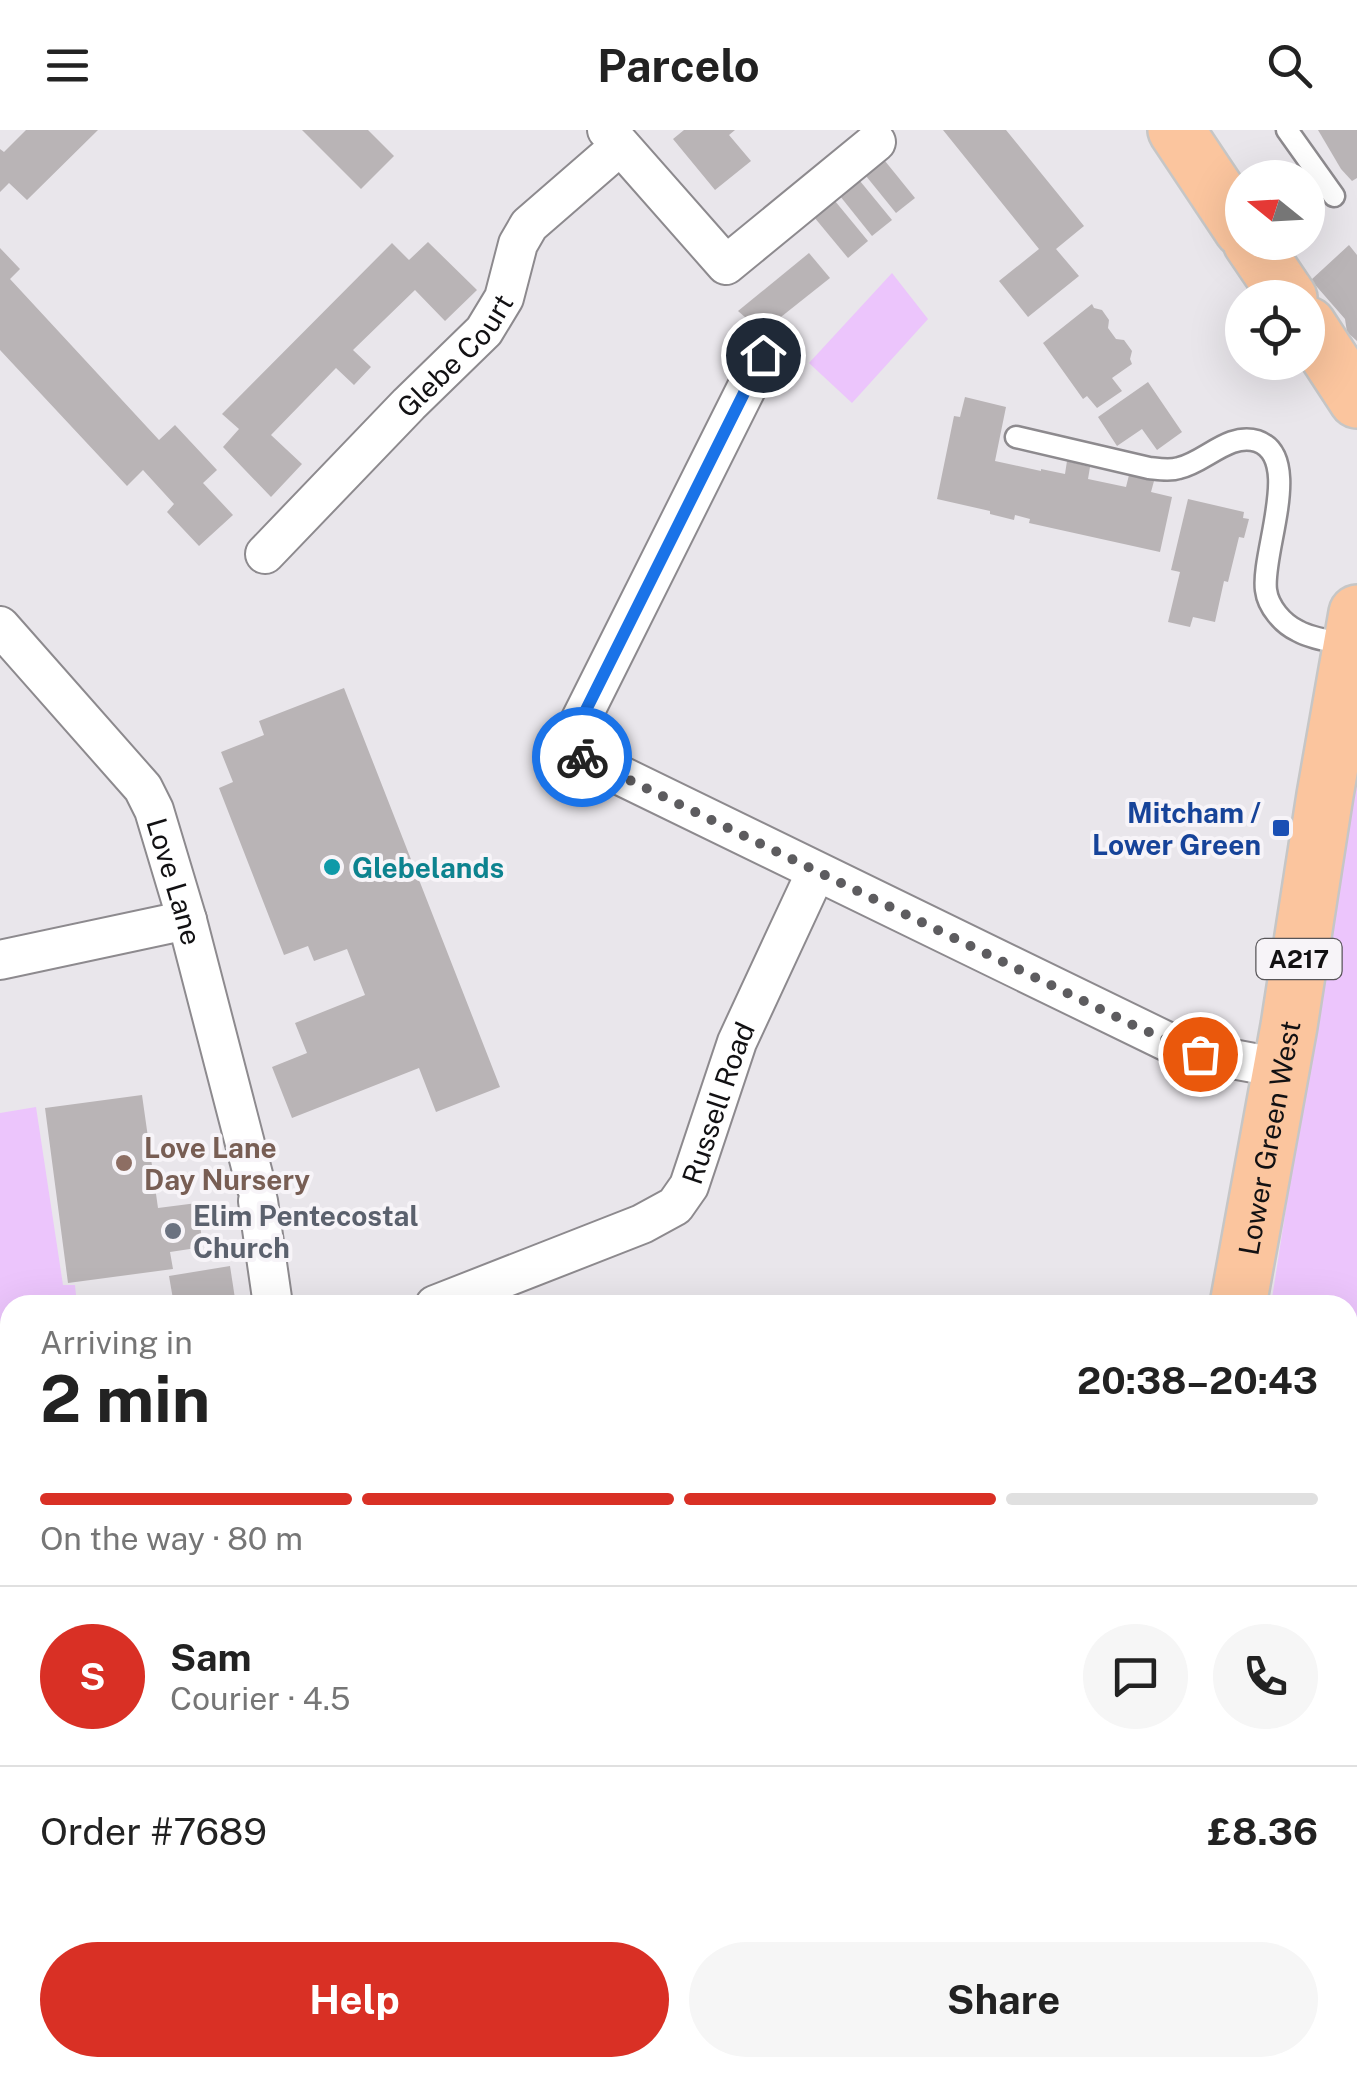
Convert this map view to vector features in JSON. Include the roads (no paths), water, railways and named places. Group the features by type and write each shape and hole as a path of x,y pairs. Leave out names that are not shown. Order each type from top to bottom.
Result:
{"main road":[{"path":"1176,130 1225,204"},
{"path":"1325,351 1357,400"},
{"name":"Lower Green West","path":"1240,1295 1355,631"}],"street":[{"name":"Glebe Court","path":"265,554 484,331 504,298 518,244 529,225 614,138 726,265 876,142"},
{"path":"763,355 566,750 1170,1042 1200,1054 1281,1068"},
{"name":"Love Lane","path":"0,626 142,788 154,810 187,920 257,1194 272,1295"},
{"name":"Russell Road","path":"460,1295 642,1224 675,1206 689,1186 737,1042 816,872"},
{"path":"0,960 187,920"}],"lane":[{"path":"1287,130 1334,196"},
{"path":"1016,438 1168,470 1181,468 1237,440 1260,442 1272,450 1279,468 1280,489 1266,592 1273,608 1298,632 1355,631"}],"place":[{"name":"Mitcham / Lower Green","path":"1281,828"},
{"name":"Glebelands","path":"332,867"},
{"name":"Love Lane Day Nursery","path":"124,1163"},
{"name":"Elim Pentecostal Church","path":"173,1231"}]}
